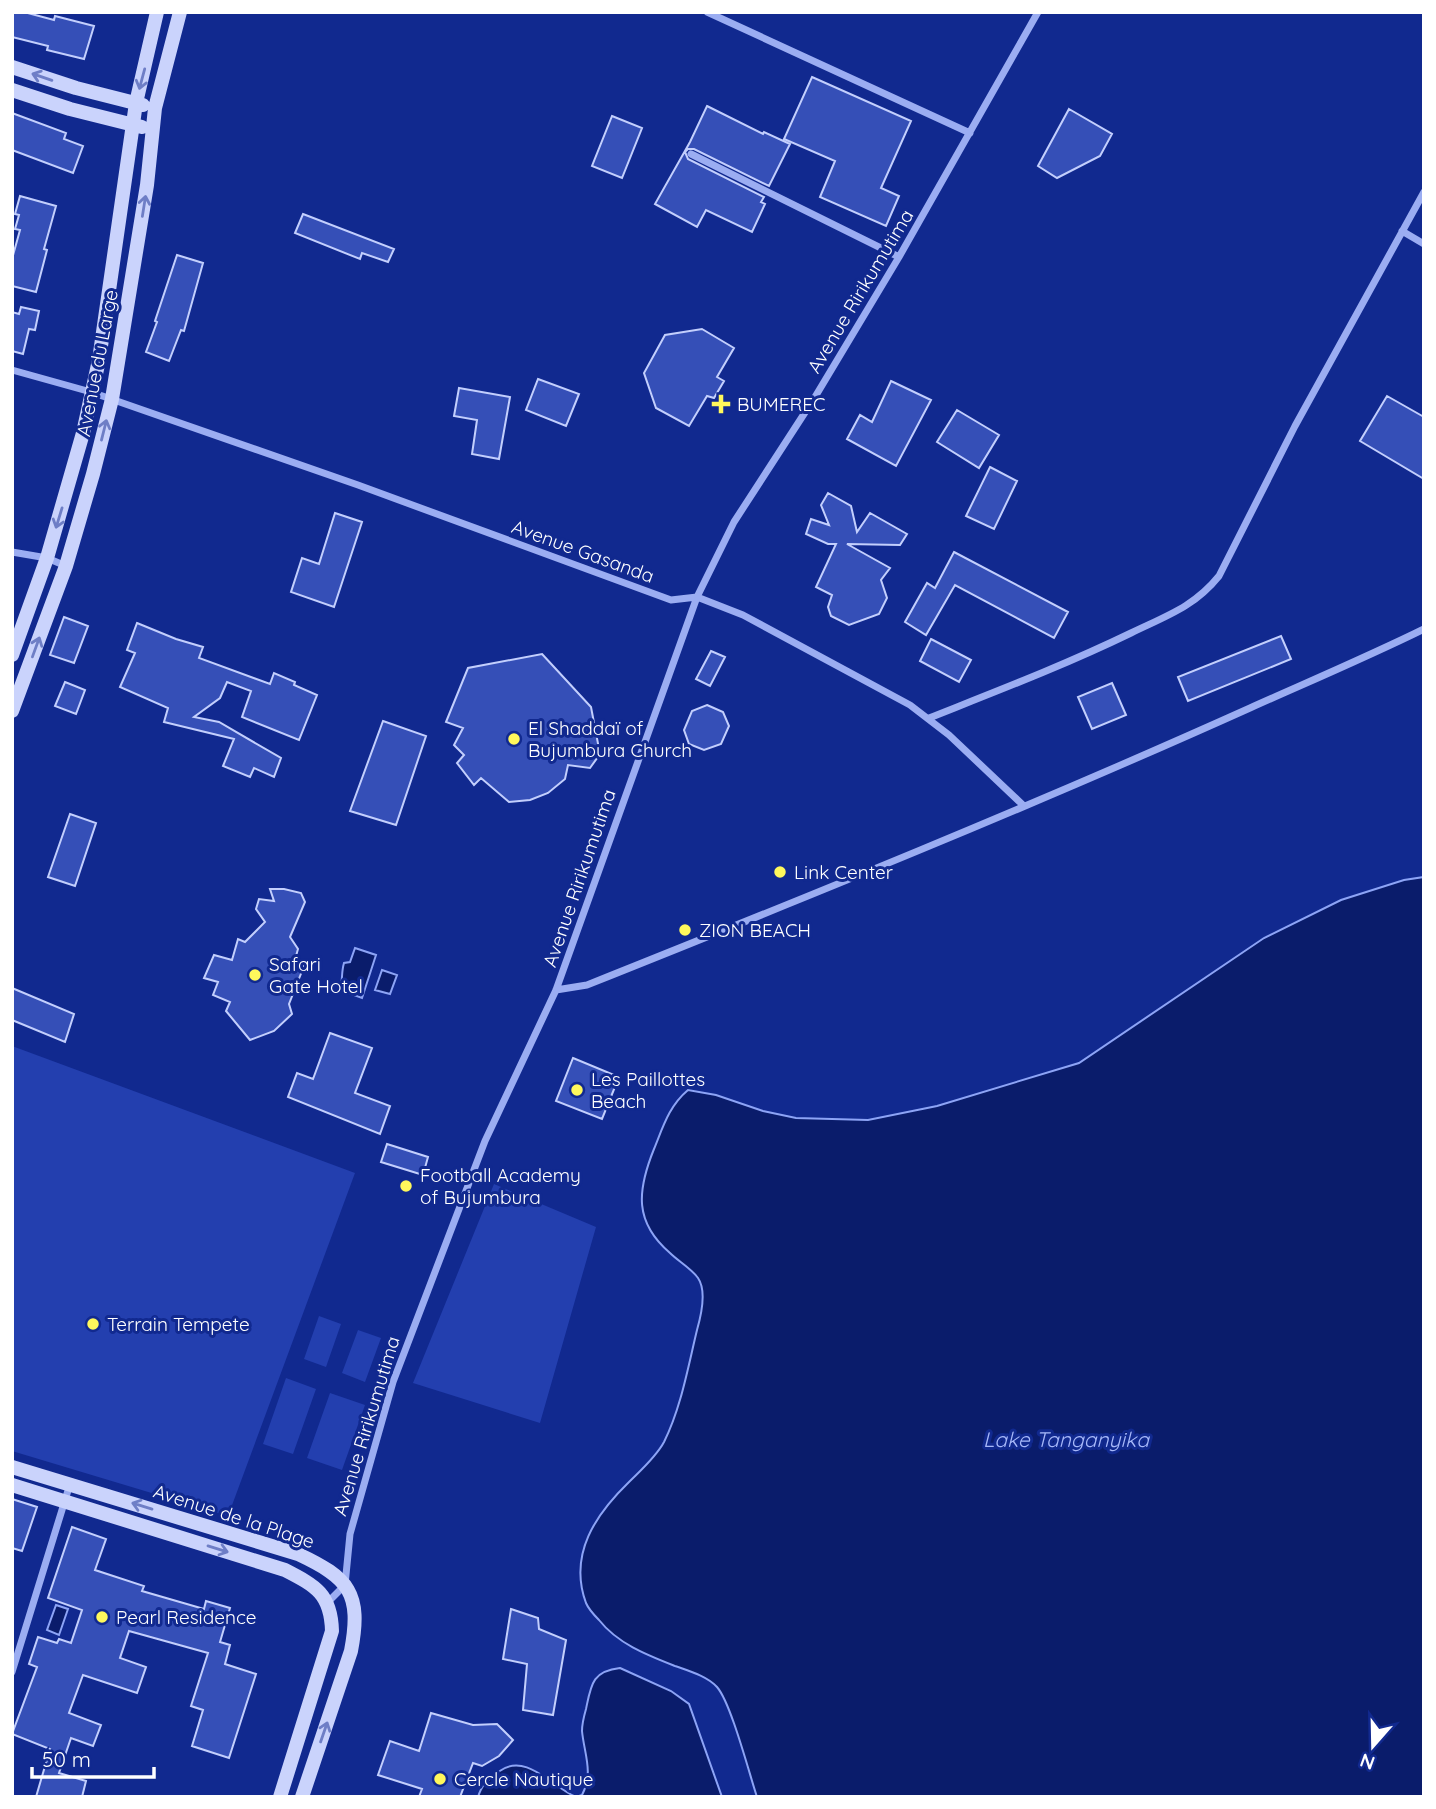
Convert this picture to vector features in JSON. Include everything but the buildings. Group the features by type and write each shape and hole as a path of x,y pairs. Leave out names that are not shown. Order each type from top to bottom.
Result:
{"main road":[{"name":"Avenue du Large","path":"12,655 47,558 83,433 99,360 136,103 157,12"},
{"name":"Avenue du Large","path":"12,711 66,566 112,399 147,185 151,130 180,12"},
{"path":"12,66 76,88 155,108"},
{"path":"12,90 70,109 151,130"},
{"name":"Avenue de la Plage","path":"12,1467 298,1554 334,1572 345,1585"},
{"name":"Avenue de la Plage","path":"12,1485 285,1570 318,1590 328,1602"},
{"path":"302,1797 351,1651 355,1614 353,1600 345,1585"},
{"path":"281,1797 332,1631 328,1602"}],"street":[{"path":"708,12 970,133"},
{"name":"Avenue Ririkumutima","path":"345,1585 350,1534 393,1382 485,1141 556,990 697,597 734,522 815,397 899,257 1038,12"},
{"path":"691,154 899,257"},
{"path":"929,718 1084,656 1190,605 1202,596 1219,576 1295,426 1424,192"},
{"path":"1402,230 1424,244"},
{"name":"Avenue Gasanda","path":"12,370 112,399 358,485 671,600 697,597 743,615 910,705 929,718 1024,806"},
{"path":"12,552 47,558 66,566"},
{"path":"556,990 587,985 1024,806 1424,629"},
{"path":"12,1672 70,1484"},
{"path":"328,1602 345,1585"}],"shaded area":[{"path":"12,1046 355,1173 228,1516 12,1451"},
{"path":"494,1184 596,1227 540,1423 413,1383"},
{"path":"319,1316 341,1324 326,1367 304,1359"},
{"path":"358,1330 381,1338 365,1382 342,1373"},
{"path":"286,1378 316,1389 293,1454 263,1444"},
{"path":"330,1393 365,1405 342,1470 307,1458"}],"water":[{"name":"Lake Tanganyika","path":"1424,877 1424,1797 757,1797 734,1723 717,1687 703,1677 644,1653 615,1636 589,1608 581,1585 583,1552 596,1521 617,1494 657,1453 670,1429 684,1387 700,1318 703,1296 701,1283 692,1271 658,1241 650,1230 642,1205 648,1164 676,1103 688,1090 716,1095 763,1111 796,1118 868,1120 937,1106 1079,1063 1264,938 1341,900 1404,880"},
{"path":"355,948 376,955 362,998 340,990 344,963 350,962"},
{"path":"382,970 397,975 390,994 375,990"},
{"path":"56,1605 68,1609 59,1635 47,1630"},
{"path":"620,1668 671,1691 689,1704 722,1797 576,1797 582,1795 586,1787 587,1763 582,1726 592,1686 598,1676"},
{"path":"519,1766 529,1768 576,1797 478,1797 483,1785 498,1772"}],"place":[{"name":"BUMEREC","path":"721,404"},
{"name":"El Shaddaï of Bujumbura Church","path":"514,739"},
{"name":"Link Center","path":"780,872"},
{"name":"ZION BEACH","path":"685,930"},
{"name":"Safari Gate Hotel","path":"255,975"},
{"name":"Les Paillottes Beach","path":"577,1090"},
{"name":"Football Academy of Bujumbura","path":"406,1186"},
{"name":"Terrain Tempete","path":"93,1324"},
{"name":"Pearl Residence","path":"102,1617"},
{"name":"Cercle Nautique","path":"440,1779"}]}
